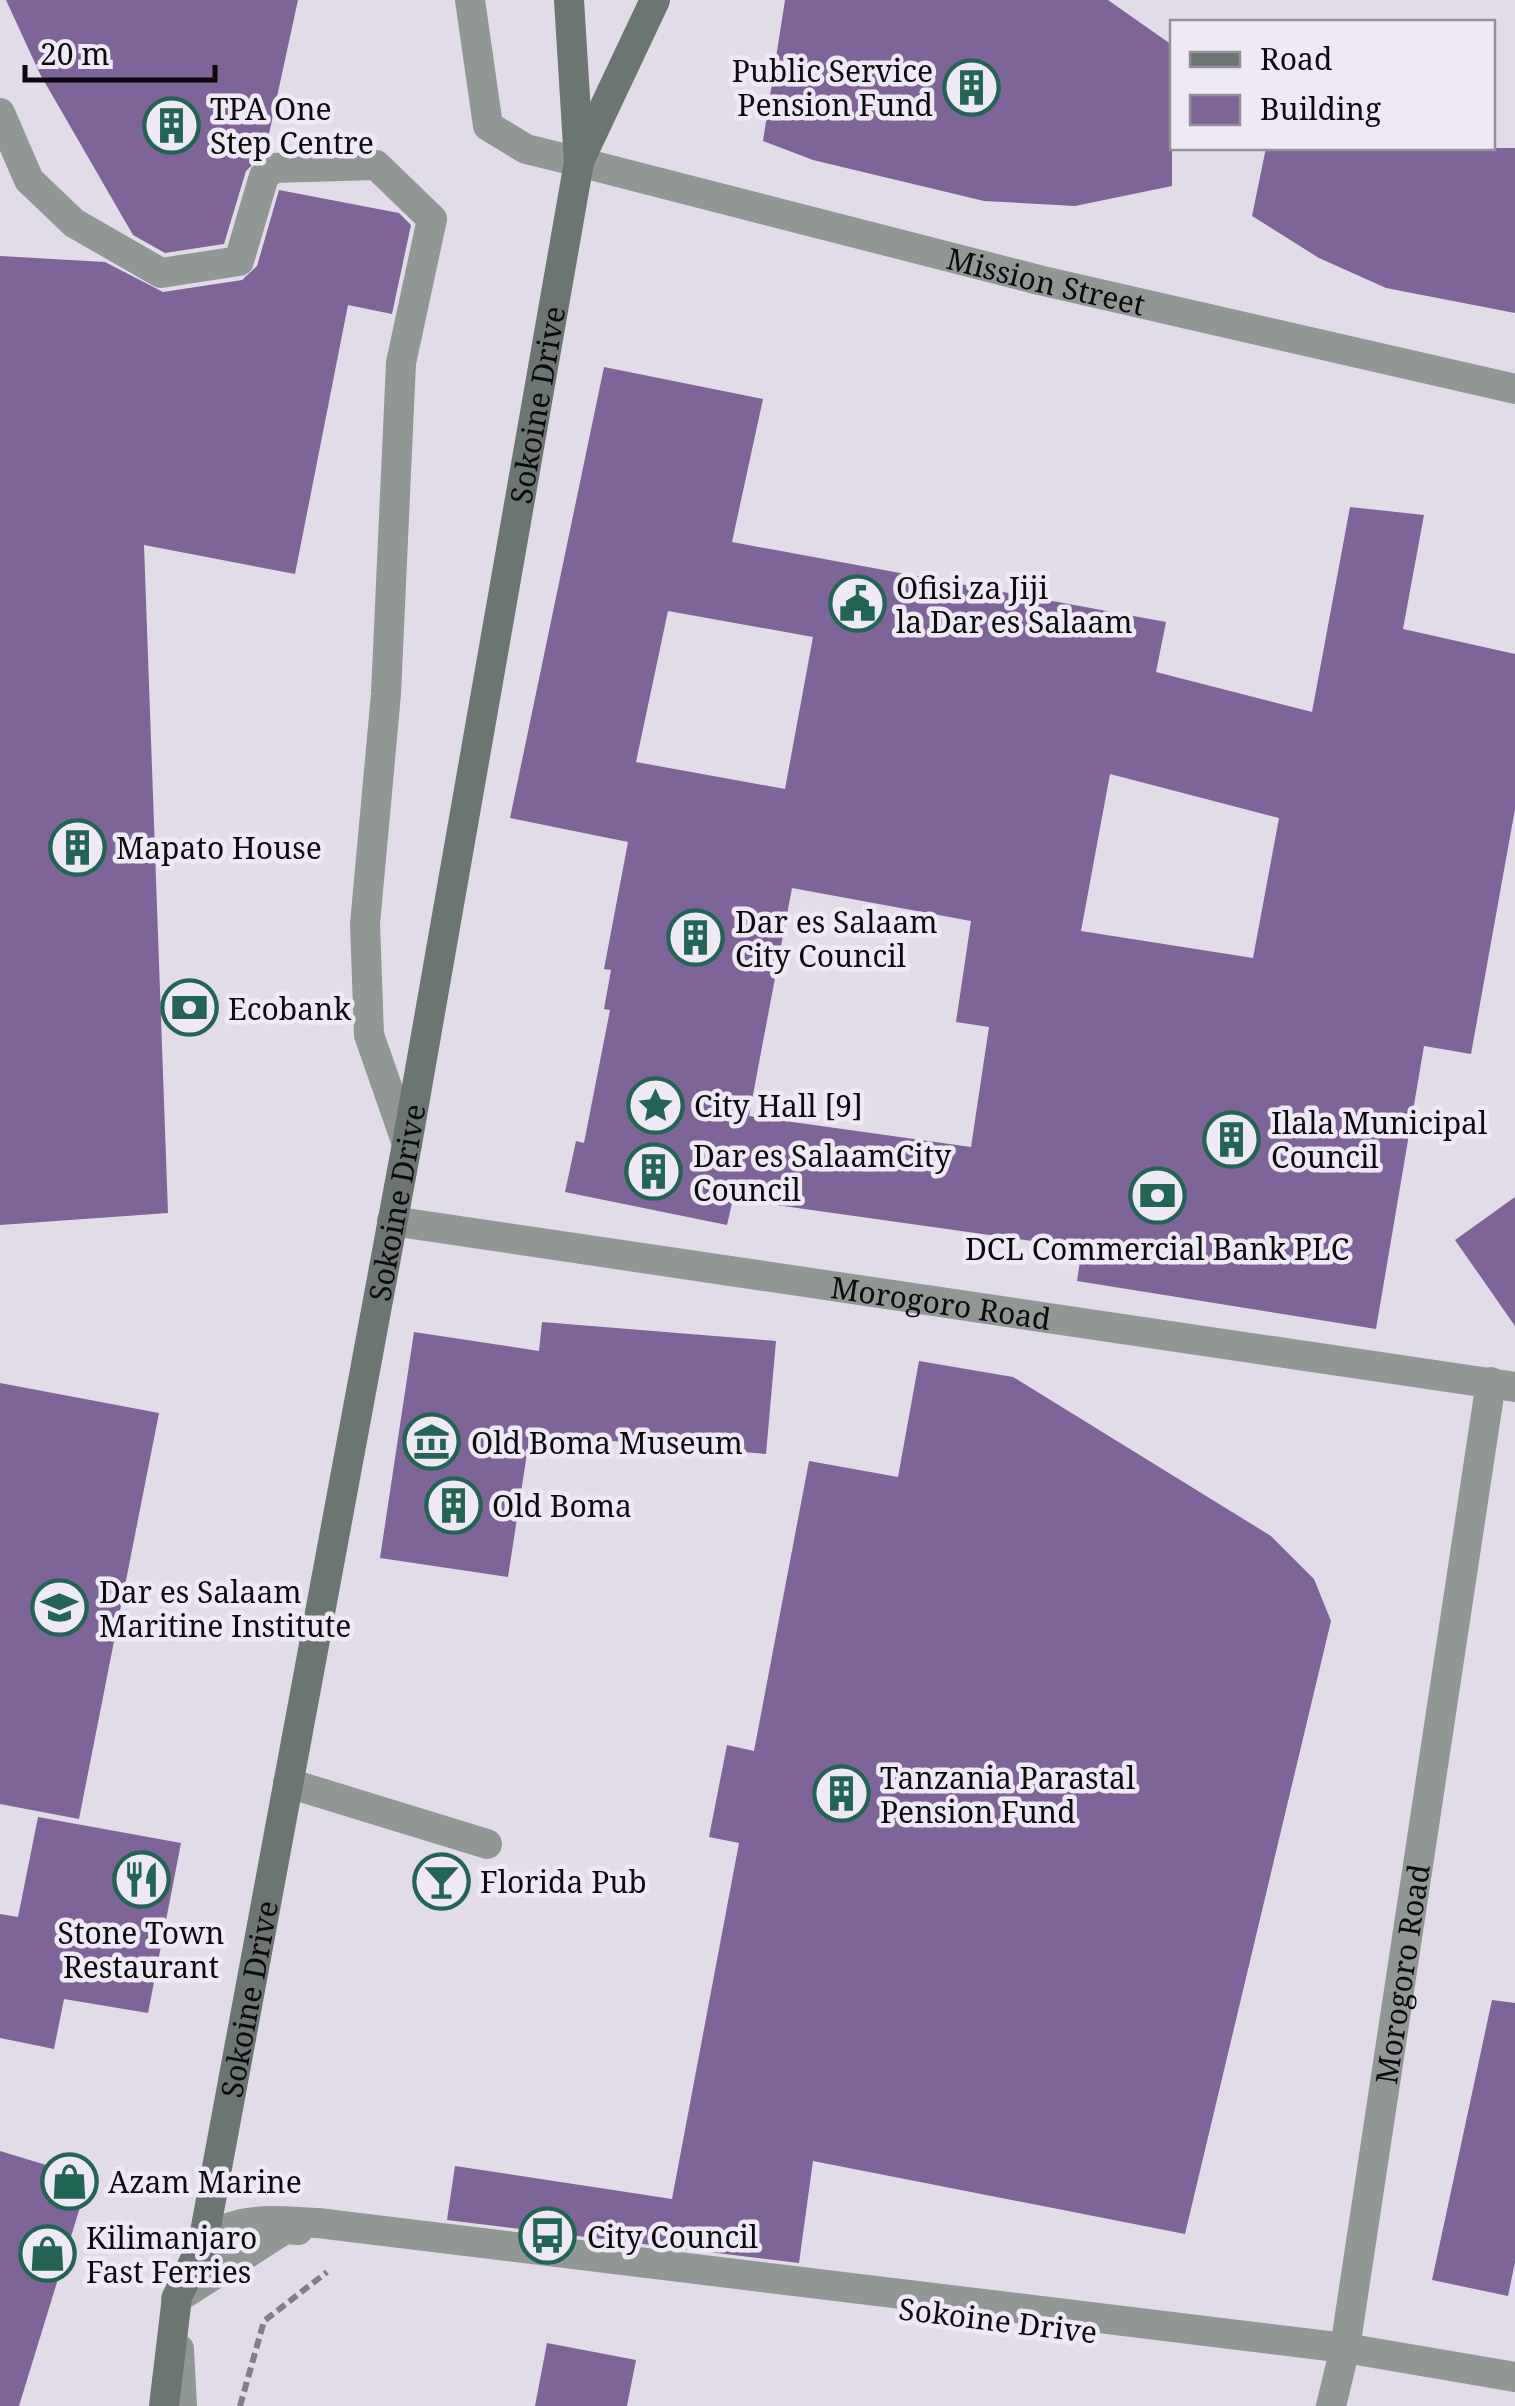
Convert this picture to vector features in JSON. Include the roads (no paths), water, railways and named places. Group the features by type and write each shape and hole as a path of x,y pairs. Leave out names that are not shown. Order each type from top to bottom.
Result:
{"street":[{"name":"Mission Street","path":"470,0 488,126 526,149 1039,280 1515,389"},
{"name":"Sokoine Drive","path":"162,2406 177,2297 203,2243 408,1144 578,162 568,0"},
{"name":"Sokoine Drive","path":"578,162 655,0"},
{"path":"0,113 30,180 74,223 160,272 239,262 264,176 274,168 376,164 432,219 401,363 386,694 365,924 369,1035 408,1144"},
{"name":"Morogoro Road","path":"392,1222 1503,1385 1345,2348 1331,2406"},
{"path":"288,1783 487,1844"},
{"path":"203,2243 246,2219 318,2223 408,2238 1345,2348 1515,2378"},
{"name":"Sokoine Drive","path":"177,2297 285,2228 1128,2336 1304,2344"},
{"path":"177,2297 182,2406"}],"place":[{"name":"Public Service Pension Fund","path":"972,87"},
{"name":"TPA One Step Centre","path":"171,125"},
{"name":"Ofisi za Jiji la Dar es Salaam","path":"857,604"},
{"name":"Mapato House","path":"77,847"},
{"name":"Dar es Salaam City Council","path":"696,938"},
{"name":"Ecobank","path":"189,1008"},
{"name":"City Hall [9]","path":"655,1105"},
{"name":"Ilala Municipal Council","path":"1232,1139"},
{"name":"Dar es SalaamCity Council","path":"654,1172"},
{"name":"DCL Commercial Bank PLC","path":"1157,1195"},
{"name":"Old Boma Museum","path":"432,1442"},
{"name":"Old Boma","path":"453,1505"},
{"name":"Dar es Salaam Maritine Institute","path":"60,1608"},
{"name":"Tanzania Parastal Pension Fund","path":"841,1794"},
{"name":"Stone Town Restaurant","path":"141,1880"},
{"name":"Florida Pub","path":"441,1881"},
{"name":"Azam Marine","path":"69,2181"},
{"name":"City Council","path":"548,2236"},
{"name":"Kilimanjaro Fast Ferries","path":"47,2254"}]}
